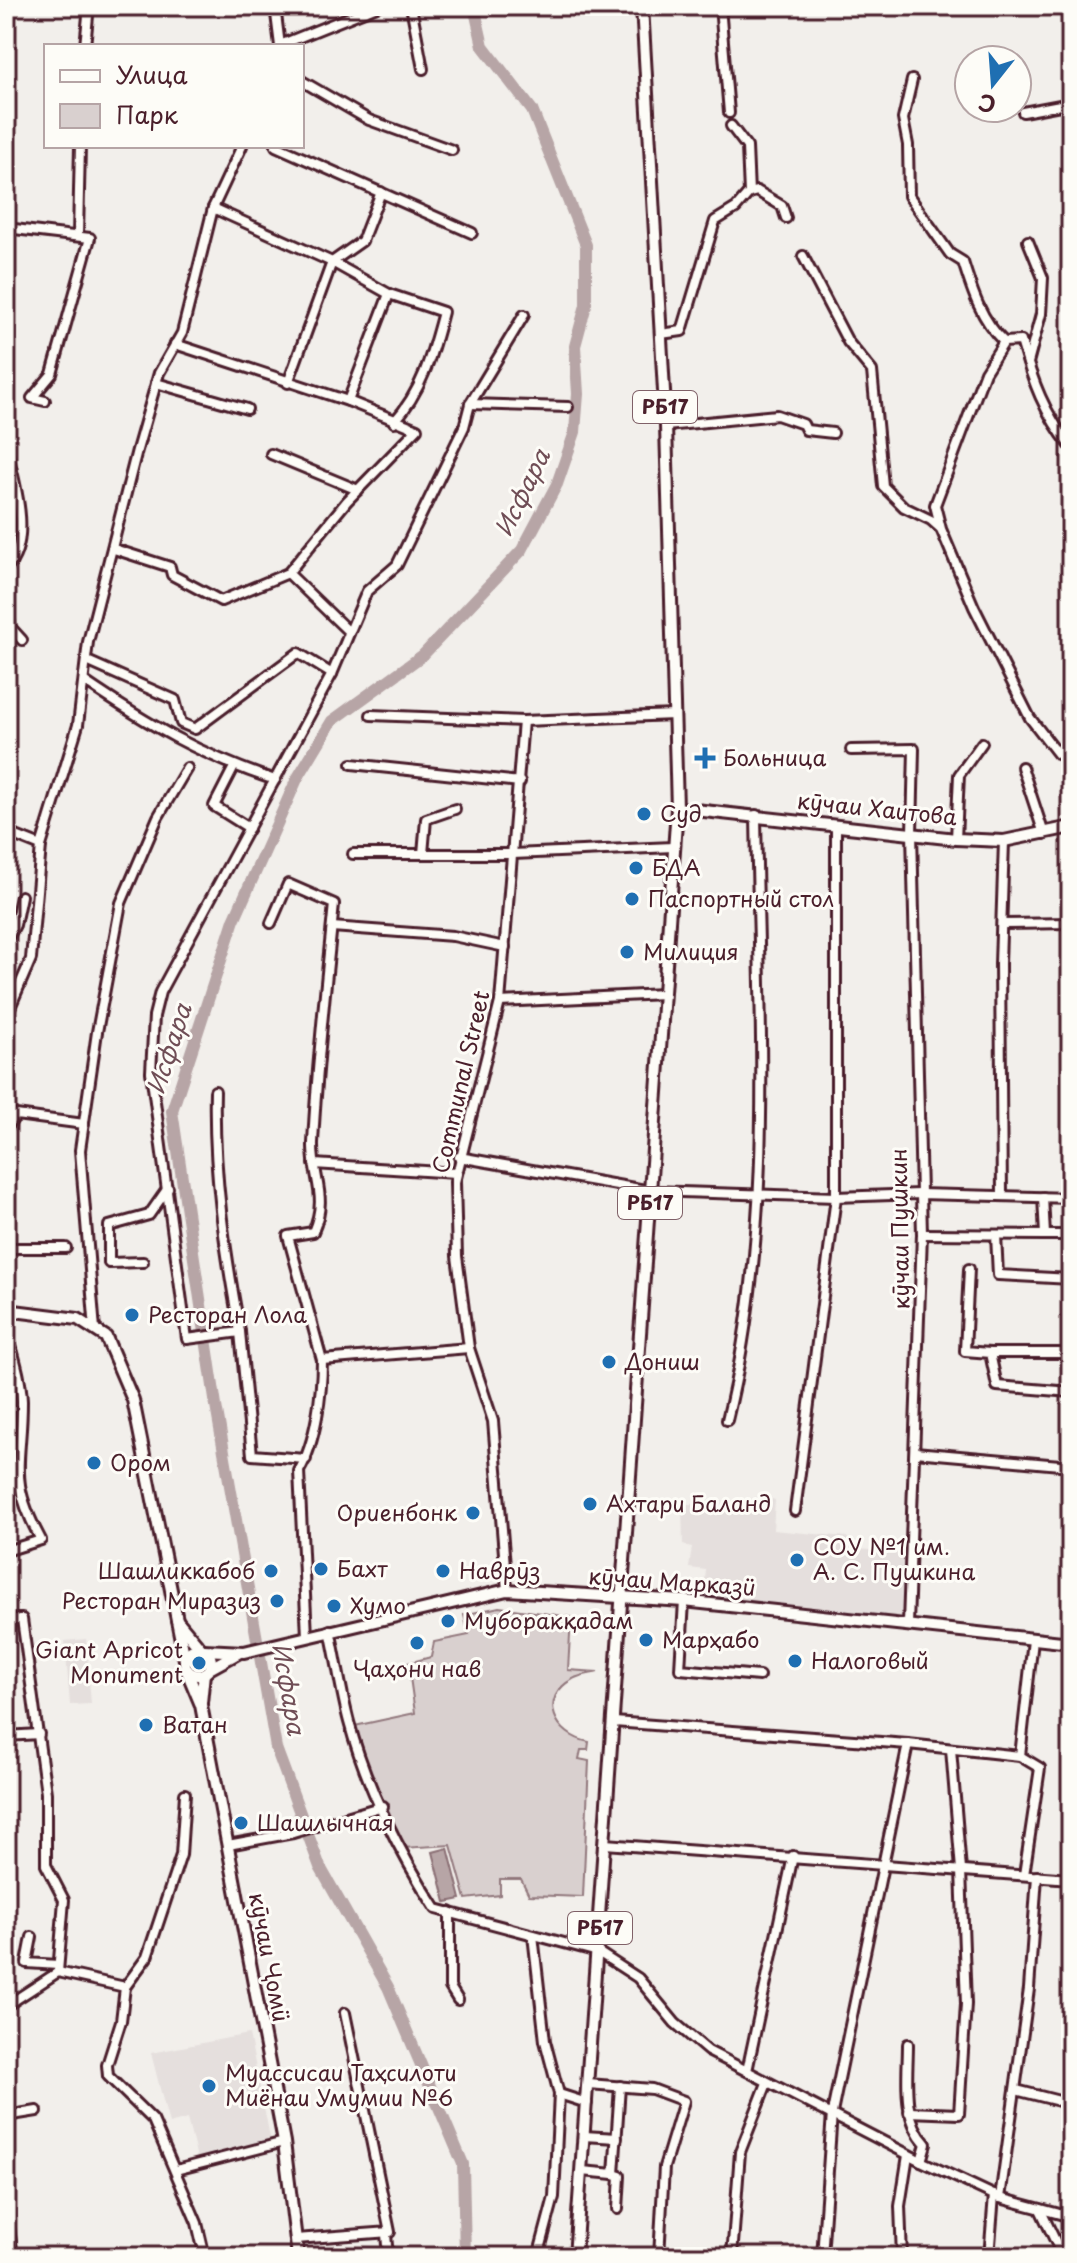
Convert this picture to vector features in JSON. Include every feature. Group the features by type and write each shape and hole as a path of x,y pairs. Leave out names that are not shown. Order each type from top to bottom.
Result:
{"main road":[{"name":"РБ17","path":"575,2257 677,808 666,426 650,190 642,6"},
{"name":"кӯчаи Хаитова","path":"677,808 956,839 1004,841 1071,827"},
{"path":"6,1310 78,1319 95,1330"},
{"name":"кӯчаи Ҷомӣ","path":"95,1330 106,1337 133,1400 186,1664 201,1705 284,2142 298,2257"},
{"name":"кӯчаи Марказӣ","path":"241,1653 507,1590 684,1601 1071,1643"},
{"path":"177,1619 210,1657 201,1705"},
{"path":"192,1650 241,1653 206,1671 192,1674 186,1664 192,1650"}],"street":[{"path":"6,36 9,6"},
{"path":"85,44 89,6"},
{"path":"275,6 280,44"},
{"path":"285,44 377,6"},
{"path":"411,6 423,69"},
{"path":"720,6 729,113"},
{"path":"912,80 903,119 908,145 909,196 950,254 963,262 974,298 993,331 1004,342 1021,341 1036,395 1049,421 1071,447"},
{"path":"304,82 369,120 452,150"},
{"path":"1033,110 1071,103"},
{"path":"731,126 747,147 749,193"},
{"path":"78,235 80,148"},
{"path":"6,1017 31,959 41,846 78,725 88,642 156,383 182,333 213,208 241,148"},
{"path":"281,148 472,233"},
{"path":"661,334 682,331 715,221 736,208 749,193 757,191 782,206 786,218"},
{"path":"288,383 332,262 362,241 381,192"},
{"path":"213,208 332,262 389,294 443,312 427,370 411,403 394,422"},
{"path":"6,228 90,238 52,374 32,398 45,401"},
{"path":"1028,241 1043,278 1041,314 1028,364"},
{"path":"803,256 848,342 872,371 883,486 904,507 931,520 941,529"},
{"path":"348,401 389,294"},
{"path":"236,1333 187,1339 151,1072 154,1016 160,992 332,674 367,591 397,565 464,427 470,404 524,315"},
{"path":"1004,342 985,372 935,505 941,529 974,607 1030,718 1058,754 1071,758"},
{"path":"114,549 170,567 172,575 181,582 221,601 288,573 358,490 417,429 348,401 175,344"},
{"path":"156,383 247,409"},
{"path":"470,404 568,407"},
{"path":"666,426 777,415 803,424 806,430 833,433"},
{"path":"6,447 18,507 19,550 6,569"},
{"path":"271,454 358,490"},
{"path":"288,573 349,632"},
{"path":"6,607 11,628 22,640"},
{"path":"87,661 175,700 181,723 195,729 298,653 332,674"},
{"path":"84,681 153,728 234,767 275,780"},
{"path":"371,715 523,721 674,715"},
{"name":"Communal Street","path":"507,1590 493,1421 469,1348 457,1256 456,1173 500,1002 523,721"},
{"path":"956,839 959,775 982,743"},
{"name":"кӯчаи Пушкин","path":"851,750 914,749 912,833 922,1234 908,1624"},
{"path":"352,764 520,782"},
{"path":"234,767 214,806 249,828"},
{"path":"1022,767 1044,834"},
{"path":"95,1330 80,1150 84,1124 121,903 158,817 187,768"},
{"path":"423,854 426,819 455,809"},
{"path":"727,1420 738,1378 760,1195 764,1074 759,994 756,815"},
{"path":"795,1511 836,1197 836,825"},
{"path":"6,832 41,846"},
{"path":"1002,1195 1004,841"},
{"path":"353,854 513,854 673,847"},
{"path":"271,923 288,884 334,904 317,1042 314,1164 322,1211 313,1232 288,1236 322,1360 322,1377 306,1459 299,1471 307,1636"},
{"path":"6,942 15,925 21,896"},
{"path":"1002,924 1071,923"},
{"path":"332,927 453,936 505,947"},
{"path":"500,1002 663,994"},
{"path":"215,1091 213,1152 252,1455 306,1459"},
{"path":"6,1129 16,1115 84,1124"},
{"path":"459,1157 651,1191 836,1197 919,1194 1071,1198"},
{"path":"314,1164 456,1173"},
{"path":"143,1262 109,1263 109,1226 149,1215 168,1187"},
{"path":"1043,1197 1045,1235"},
{"path":"922,1234 1071,1235"},
{"path":"996,1235 998,1275 1071,1279"},
{"path":"6,1248 66,1248"},
{"path":"969,1269 965,1351 1071,1353"},
{"path":"6,1327 22,1399 17,1459 19,1495 41,1540 6,1551"},
{"path":"322,1360 469,1348"},
{"path":"990,1353 997,1386 1071,1392"},
{"path":"915,1452 1071,1466"},
{"path":"684,1601 680,1669 759,1676"},
{"path":"6,1619 22,1619 46,1793 46,1865 64,1900 58,1968 6,2006"},
{"path":"330,1630 350,1724 417,1880 436,1909 598,1952 638,1978 675,2023 708,2051 908,2155 997,2196 1071,2217"},
{"path":"1020,1756 1033,1640"},
{"path":"614,1722 908,1744 1020,1756 1040,1768 1024,1875"},
{"path":"6,1736 39,1734"},
{"path":"822,2257 832,2113 908,1744"},
{"path":"909,2112 959,2114 966,2004 961,1870 951,1749"},
{"path":"185,1794 181,1855 147,1957 125,1987 121,2021 107,2065 108,2076 153,2120 197,2223 205,2257"},
{"path":"228,1845 293,1833 383,1806"},
{"path":"605,1844 1071,1879"},
{"path":"747,2071 793,1856"},
{"path":"989,2257 1029,1989 1037,1876"},
{"path":"450,1912 450,1987 458,2000"},
{"path":"533,1935 545,2041 559,2094 554,2197 538,2257"},
{"path":"32,1937 27,1963 58,1968 125,1987"},
{"path":"296,2239 390,2232 345,2013"},
{"path":"908,2044 909,2112 914,2131 926,2144 921,2161"},
{"path":"732,2257 740,2152 767,2083"},
{"path":"588,2084 652,2089 684,2101 664,2167 659,2257"},
{"path":"614,2174 620,2086"},
{"path":"1016,2090 1071,2104"},
{"path":"559,2094 587,2103"},
{"path":"6,2116 37,2111"},
{"path":"584,2136 617,2138"},
{"path":"176,2170 284,2142"},
{"path":"902,2257 900,2206 908,2155"},
{"path":"582,2171 620,2176 618,2209"},
{"path":"6,2206 13,2257"},
{"path":"1040,2209 1063,2257"},
{"path":"386,2234 388,2257"}],"shaded area":[{"name":"СОУ №1 им. А. С. Пушкина","path":"761,1496 775,1500 773,1530 847,1537 853,1549 905,1552 902,1620 703,1597 706,1570 689,1568 692,1547 683,1545 682,1504 715,1504 720,1509"},
{"path":"86,1639 91,1704 70,1705 65,1641"},
{"path":"448,1848 461,1899 446,1902 433,1852"},
{"name":"Муассисаи Таҳсилоти Миёнаи Умумии №6","path":"249,2034 271,2142 197,2158 187,2119 169,2124 151,2053"}],"green space":[{"path":"499,1607 571,1617 568,1670 598,1672 576,1678 562,1687 553,1706 555,1715 567,1732 589,1742 588,1750 581,1750 579,1759 589,1761 583,1897 529,1895 521,1879 500,1879 500,1895 466,1899 451,1845 402,1848 350,1727 415,1713 408,1663 431,1657 434,1642 469,1635 464,1615"}],"waterway":[{"name":"Исфара","path":"465,2257 463,2164 388,1987 320,1867 276,1748 216,1406 172,1111 234,920 297,779 332,721 423,655 522,550 557,484 575,432 578,394 575,346 586,305 586,245 532,110 483,46 474,6"}],"place":[{"name":"Больница","path":"705,758"},
{"name":"Суд","path":"644,814"},
{"name":"БДА","path":"636,868"},
{"name":"Паспортный стол","path":"632,899"},
{"name":"Милиция","path":"627,952"},
{"name":"Ресторан Лола","path":"132,1315"},
{"name":"Дониш","path":"609,1362"},
{"name":"Ором","path":"94,1463"},
{"name":"Ахтари Баланд","path":"590,1504"},
{"name":"Ориенбонк","path":"473,1513"},
{"name":"СОУ №1 им. А. С. Пушкина","path":"797,1560"},
{"name":"Бахт","path":"321,1569"},
{"name":"Шашликкабоб","path":"271,1571"},
{"name":"Наврӯз","path":"443,1571"},
{"name":"Ресторан Миразиз","path":"277,1601"},
{"name":"Хумо","path":"334,1606"},
{"name":"Муборакқадам","path":"448,1621"},
{"name":"Марҳабо","path":"646,1640"},
{"name":"Ҷаҳони нав","path":"417,1643"},
{"name":"Налоговый","path":"795,1661"},
{"name":"Giant Apricot Monument","path":"199,1663"},
{"name":"Ватан","path":"146,1725"},
{"name":"Шашлычная","path":"241,1823"},
{"name":"Муассисаи Таҳсилоти Миёнаи Умумии №6","path":"209,2086"}]}
